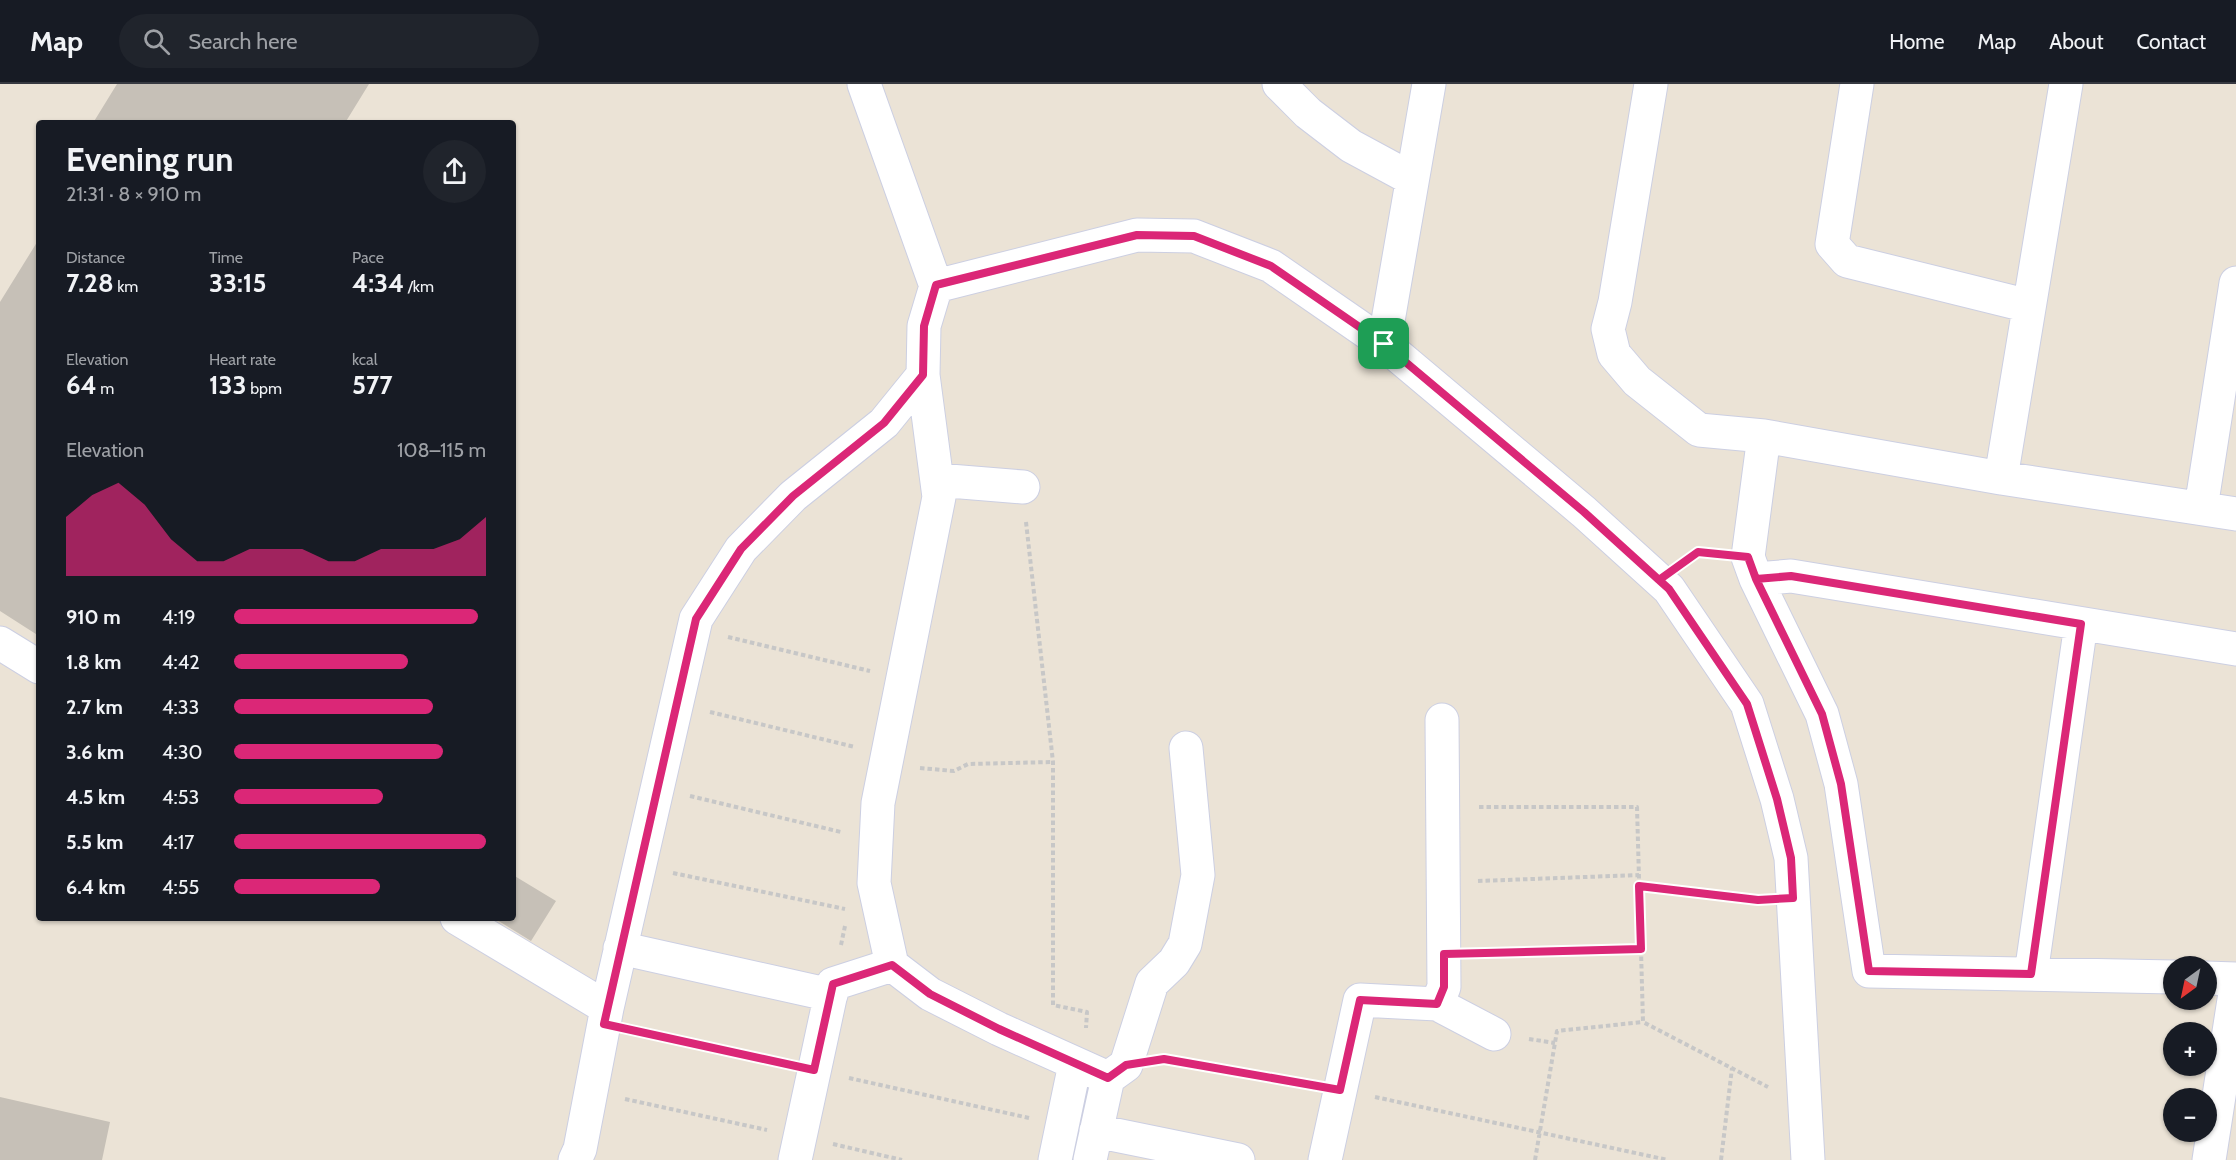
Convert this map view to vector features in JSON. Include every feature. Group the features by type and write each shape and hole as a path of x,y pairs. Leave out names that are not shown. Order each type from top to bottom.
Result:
{"street":[{"path":"864,84 936,285 924,326 923,375 939,497 878,803 874,883 892,965 930,994 1098,1069"},
{"path":"1279,84 1308,113 1351,146 1412,179"},
{"path":"1384,344 1429,84"},
{"path":"1651,84 1615,302 1608,329 1614,354 1637,381 1699,429 1764,436 2001,478 2236,514"},
{"path":"1857,84 1832,244 1847,261 2029,306"},
{"path":"2001,478 2066,84"},
{"path":"936,285 1137,235 1194,236 1271,266 1384,344 1584,512 1669,589 1747,704 1777,799 1791,858 1809,1160"},
{"path":"2201,508 2236,283"},
{"path":"575,1160 580,1149 605,1016 696,619 741,549 793,496 884,423 923,375"},
{"path":"1764,436 1752,568 1822,714 1841,784 1869,971 2163,978"},
{"path":"937,480 1023,487"},
{"path":"1752,568 2236,649"},
{"path":"2031,974 2081,624"},
{"path":"0,643 36,665"},
{"path":"1437,1004 1444,987 1442,720"},
{"path":"1055,1160 1062,1126 1152,982 1174,962 1185,944 1198,875 1186,748"},
{"path":"462,921 605,1016"},
{"path":"620,948 831,995"},
{"path":"797,1148 833,984 892,965"},
{"path":"2217,978 2236,979"},
{"path":"2209,1160 2236,987"},
{"path":"1325,1160 1360,1000 1437,1004 1494,1034"},
{"path":"1098,1069 1093,1145 1238,1160"}],"path":[{"path":"1023,487 1053,762 1053,1005 1087,1012 1098,1069 1164,1059 1340,1090 1668,1160"},
{"path":"1659,580 1698,552 1752,568"},
{"path":"693,629 903,678"},
{"path":"676,703 887,760 954,771 968,764 1053,762"},
{"path":"657,788 876,840"},
{"path":"1443,807 1637,807 1642,1022"},
{"path":"639,865 848,910"},
{"path":"1443,882 1639,875"},
{"path":"1639,886 1758,900 1793,898"},
{"path":"1444,954 1641,949"},
{"path":"605,1016 814,1070 1062,1126"},
{"path":"1535,1160 1557,1031 1642,1022 1769,1088 1804,1091"},
{"path":"1720,1160 1732,1068"},
{"path":"591,1092 797,1148 902,1160"}],"building":[{"path":"117,84 369,84 347,120 95,120"},
{"path":"36,244 36,634 0,611 0,302"},
{"path":"516,877 556,901 531,941 499,921 516,921"},
{"path":"0,1097 110,1122 102,1160 0,1160"}],"route":[{"path":"1384,344 1271,266 1194,236 1137,235 936,285 924,326 923,375 884,423 793,496 741,549 696,619 604,1024 814,1070 833,984 892,965 930,994 999,1029 1108,1078 1126,1065 1164,1059 1340,1090 1360,1000 1437,1004 1444,987 1444,954 1641,949 1639,886 1758,900 1793,898 1791,858 1777,799 1747,704 1669,589 1659,580 1698,552 1748,557 1756,579 1822,714 1841,784 1869,971 2031,974 2081,624 1791,576 1756,579 1748,557 1698,552 1659,580 1584,512 1384,344"}]}
